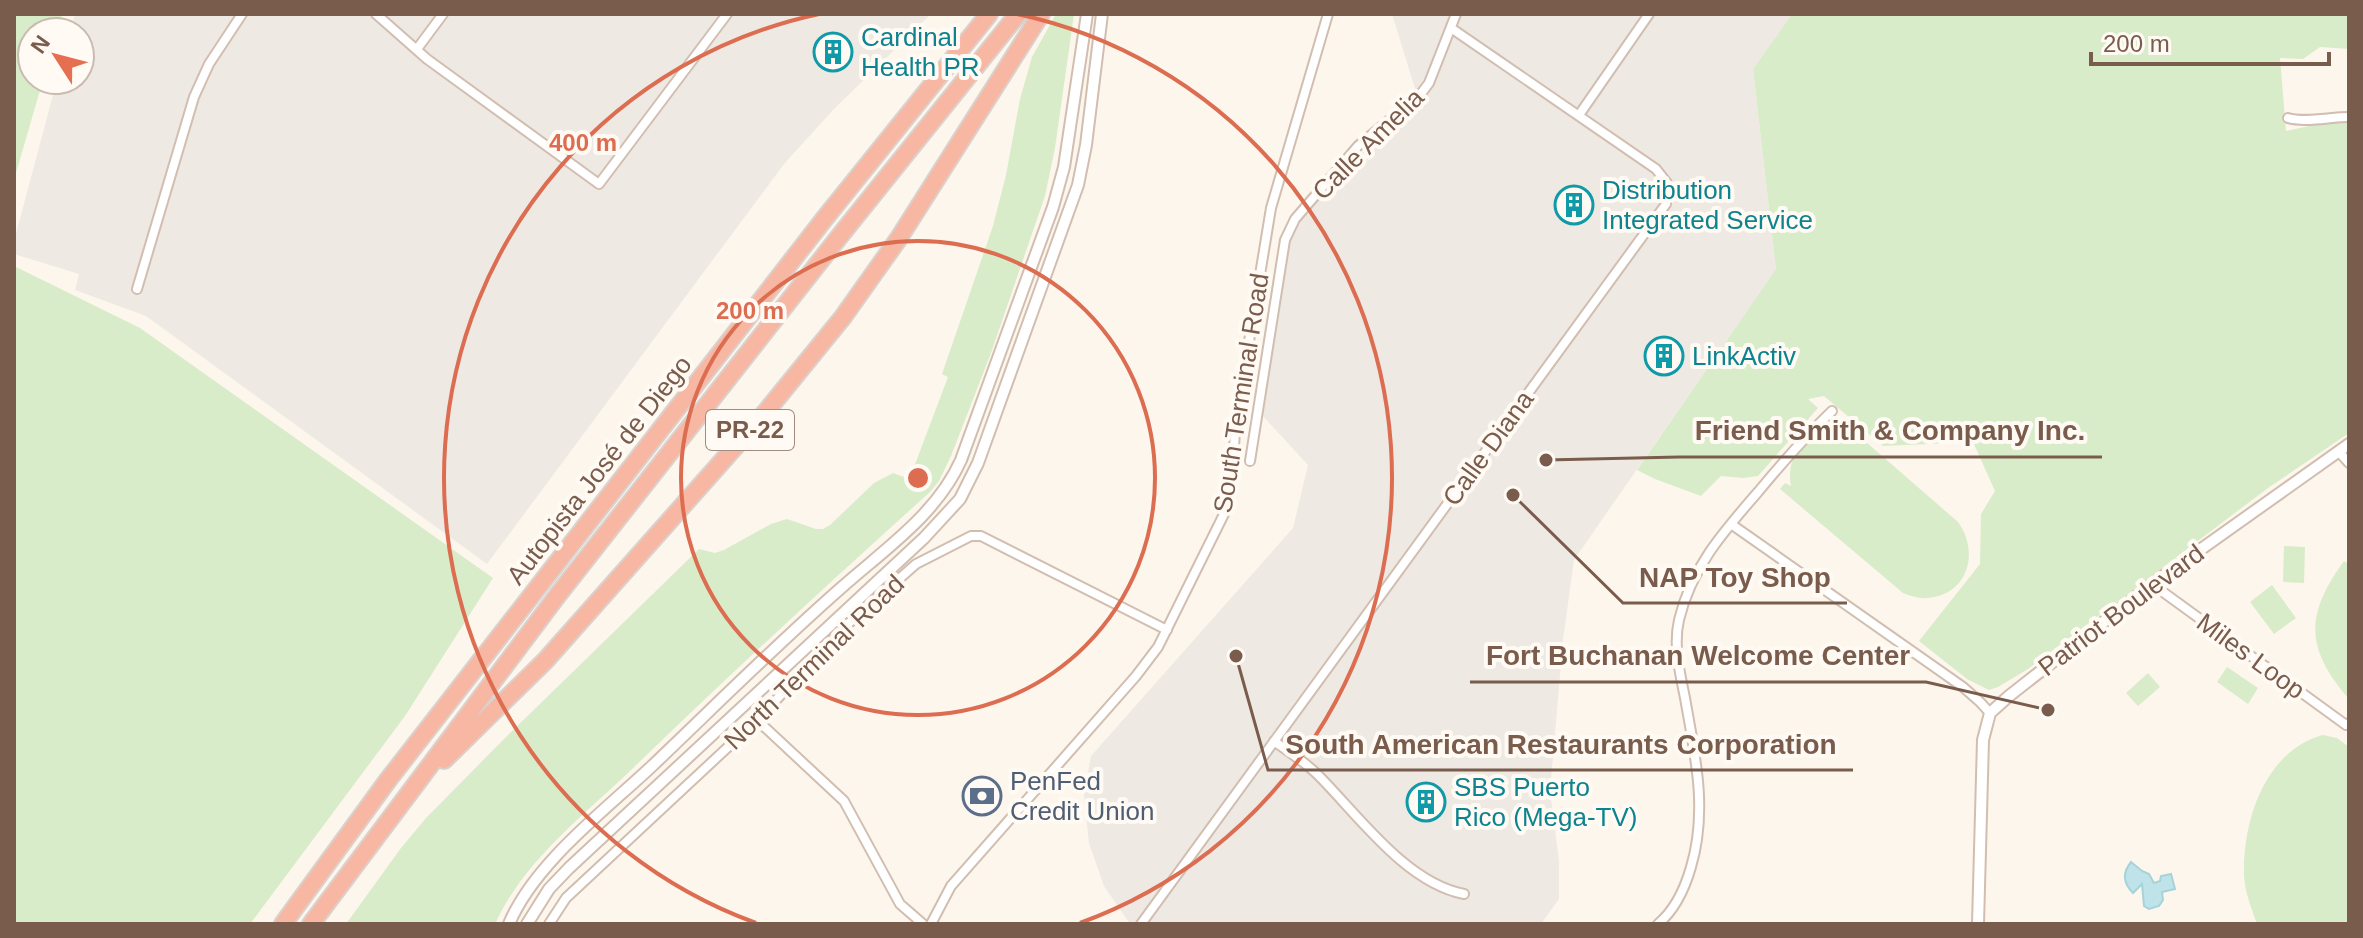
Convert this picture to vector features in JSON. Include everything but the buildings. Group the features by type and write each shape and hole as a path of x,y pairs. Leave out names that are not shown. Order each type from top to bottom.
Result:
{"highway":[{"name":"Autopista José de Diego","path":"283,924 417,742 825,218 989,14"},
{"name":"Autopista José de Diego","path":"311,924 557,596 1018,14"},
{"name":"Autopista José de Diego","path":"403,801 545,661 777,399 843,317 899,238 1041,14"}],"street":[{"path":"137,289 194,97 209,64 242,14"},
{"path":"376,14 427,59 599,184 727,14"},
{"path":"417,49 443,14"},
{"path":"509,924 539,875 583,831 769,654 925,515 945,491 961,460 1053,207 1064,167 1087,14"},
{"path":"527,924 549,889 569,868 924,538 960,499 978,463 1078,185 1102,14"},
{"name":"South Terminal Road","path":"931,924 951,886 1158,647 1226,510 1236,420 1271,208 1328,14"},
{"name":"Calle Amelia","path":"1250,461 1285,240 1295,219 1358,146 1420,95 1429,83 1456,14"},
{"path":"1579,115 1649,14"},
{"name":"Calle Diana","path":"1141,924 1666,204 1667,183 1656,169 1451,28"},
{"path":"2288,118 2298,121 2349,117"},
{"path":"1658,924 1678,901 1698,841 1700,793 1677,657 1678,623 1691,583 1706,556 1731,524 1800,441 1832,411"},
{"name":"Patriot Boulevard","path":"1990,713 2152,584 2349,444"},
{"path":"2339,452 2349,463"},
{"path":"1731,524 1963,687 1990,713 1983,740 1978,924"},
{"name":"North Terminal Road","path":"549,924 566,898 757,720 849,623 916,564 971,536 981,536 1167,630"},
{"name":"Miles Loop","path":"2152,584 2346,725 2349,723"},
{"path":"757,720 844,801 900,904 923,924"},
{"path":"1274,741 1315,772 1399,859 1444,890 1464,894"}],"shaded area":[{"path":"931,14 833,110 784,164 487,564 146,316 75,290 79,274 14,254 14,241 53,96 96,96 96,16 74,16"},
{"path":"1392,14 1792,14 1753,69 1776,269 1574,560 1563,640 1550,791 1559,861 1559,899 1541,924 1130,924 1104,886 1089,843 1084,796 1091,756 1293,528 1308,465 1260,413 1284,254 1297,223 1366,148 1420,105"}],"green space":[{"path":"14,14 62,14 16,16 16,96 38,96 14,180"},
{"path":"1056,14 1074,14 1045,196 991,353 939,481 556,841 521,880 495,924 346,924 426,818 699,549 715,553 724,550 771,524 787,519 823,529 874,483 893,473 904,477 910,474 948,377 942,374 993,226 1032,57"},
{"path":"1792,14 2349,14 2349,49 2320,47 2303,59 2280,58 2286,131 2328,122 2349,122 2349,433 2268,488 2028,669 1989,690 1967,679 1919,641 1980,564 1981,514 1995,491 1973,442 1883,446 1824,396 1808,399 1818,408 1758,476 1721,476 1701,496 1637,470 1776,269 1753,69"},
{"path":"14,266 140,328 493,578 405,716 250,924 14,924"},
{"path":"1825,430 1845,432 1866,442 1958,522 1965,534 1969,558 1961,581 1953,589 1928,598 1903,593 1780,489 1785,483 1791,486 1793,459 1802,445"},
{"path":"2284,546 2305,547 2304,583 2283,582"},
{"path":"2344,561 2349,564 2349,699 2324,664 2315,631 2322,598"},
{"path":"2272,585 2296,618 2274,634 2250,602"},
{"path":"2227,667 2258,688 2248,704 2217,682"},
{"path":"2148,673 2160,687 2138,706 2126,693"},
{"path":"2323,735 2337,738 2349,747 2349,924 2257,924 2244,877 2248,828 2254,808 2273,770 2287,755"}],"water":[{"path":"2131,862 2149,874 2154,883 2160,881 2161,876 2171,874 2175,889 2162,892 2163,900 2159,906 2149,909 2144,906 2142,884 2133,893 2127,885 2125,874"}],"place":[{"name":"Cardinal Health PR","path":"833,52"},
{"name":"Distribution Integrated Service","path":"1574,205"},
{"name":"LinkActiv","path":"1664,356"},
{"name":"Friend Smith & Company Inc.","path":"1546,460"},
{"name":"NAP Toy Shop","path":"1513,495"},
{"name":"South American Restaurants Corporation","path":"1236,656"},
{"name":"Fort Buchanan Welcome Center","path":"2048,710"},
{"name":"PenFed Credit Union","path":"982,796"},
{"name":"SBS Puerto Rico (Mega-TV)","path":"1426,802"}]}
